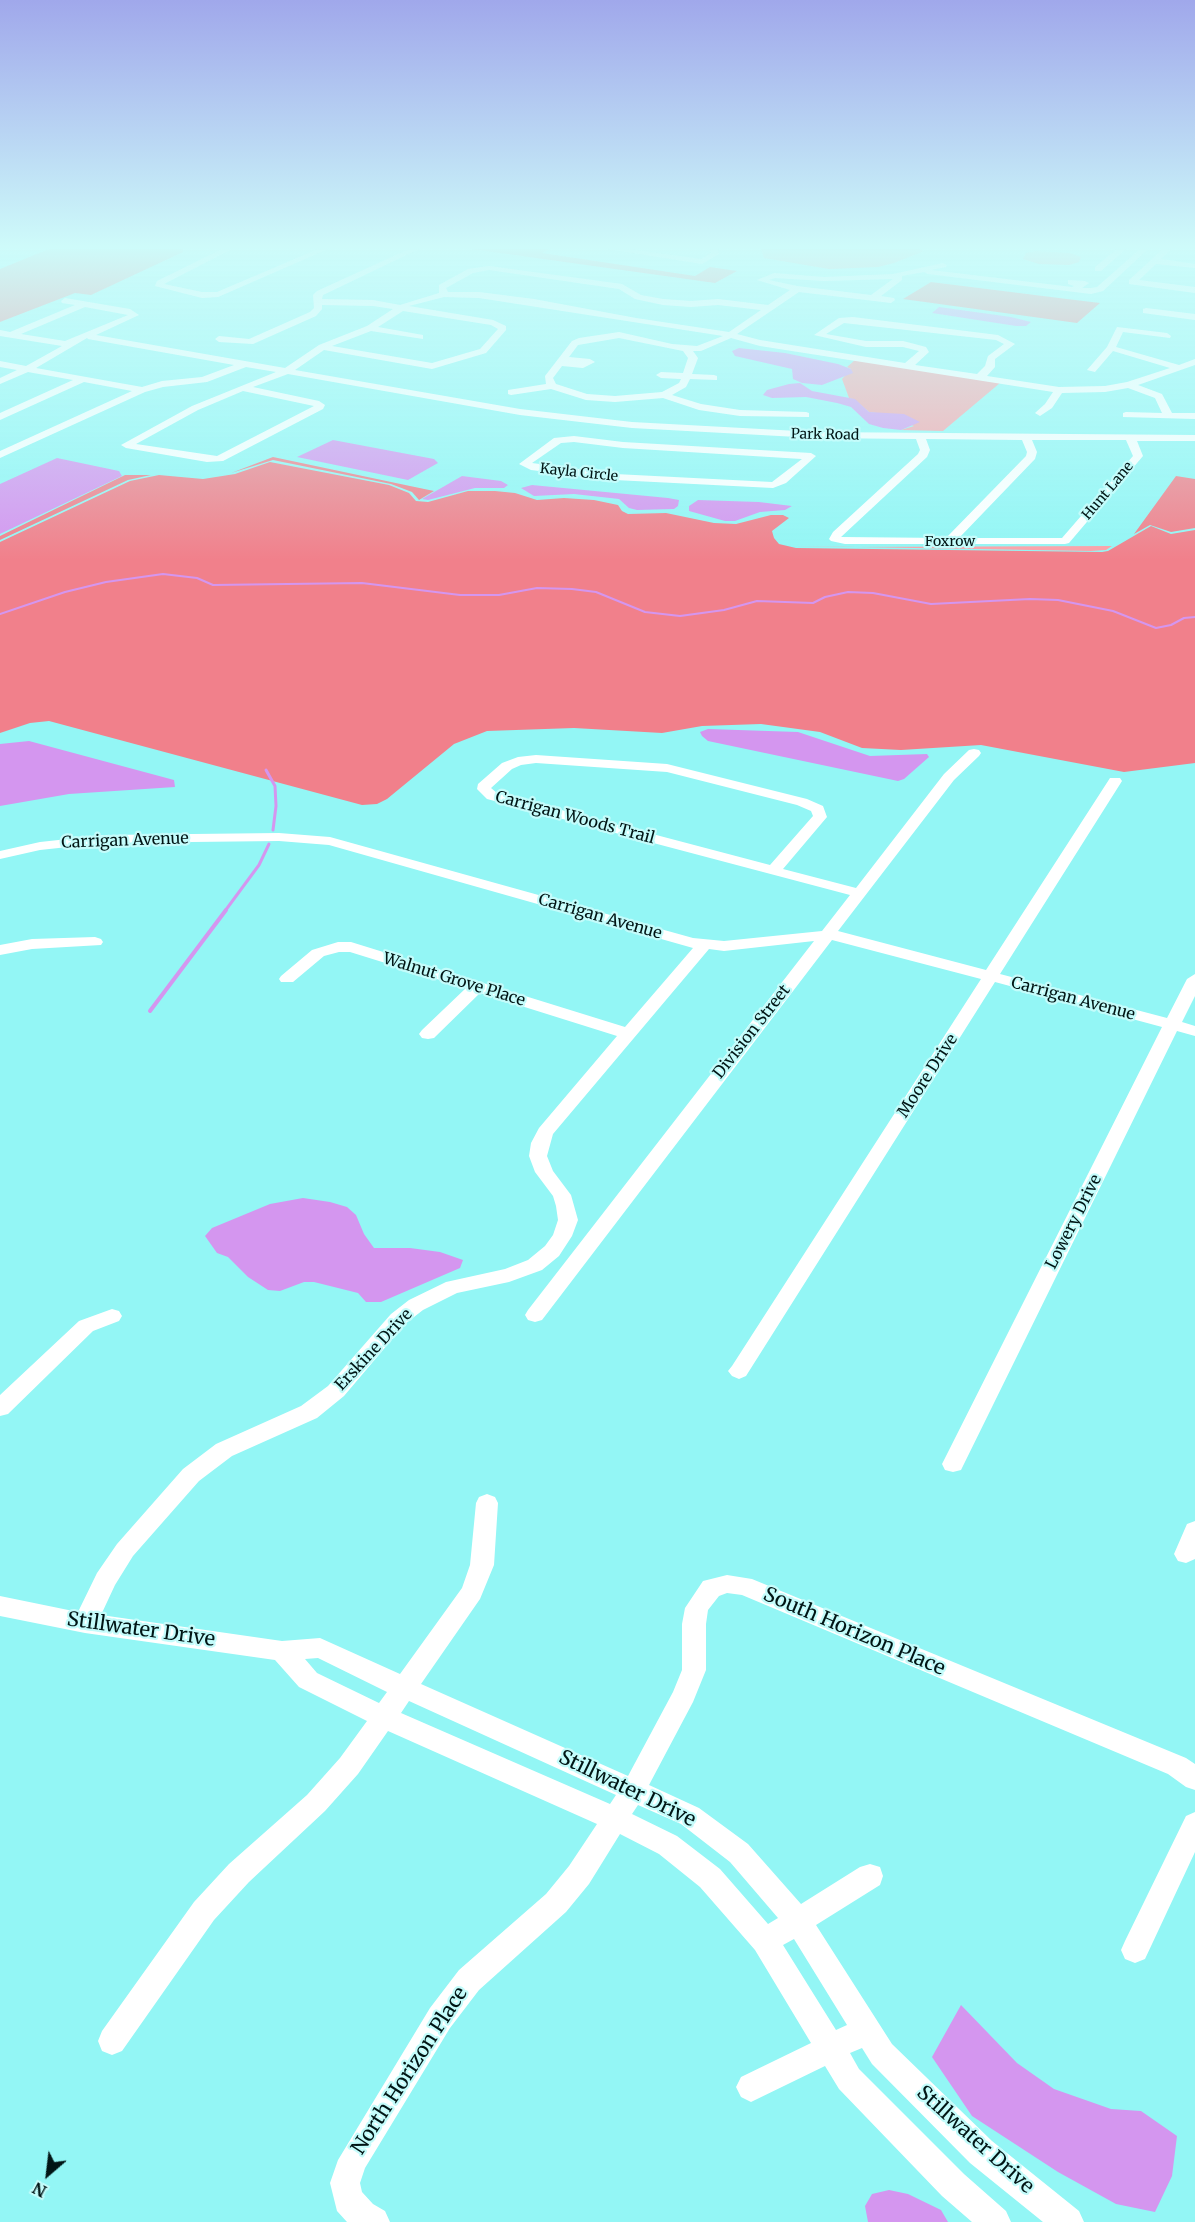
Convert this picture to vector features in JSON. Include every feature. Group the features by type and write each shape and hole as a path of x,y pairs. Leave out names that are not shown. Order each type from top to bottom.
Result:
{"street":[{"path":"0,381 57,353"},
{"name":"Park Road","path":"181,353 552,417 632,425 816,435 1195,438"},
{"path":"242,388 316,403 320,407 219,459 126,445 195,408 242,388 287,371 314,353"},
{"path":"355,353 432,366 478,353"},
{"path":"552,386 548,378 567,353"},
{"path":"511,392 552,386 573,395 615,404 664,395 683,385 693,358 689,353"},
{"path":"822,353 1059,390 1105,389 1129,385 1195,362"},
{"path":"906,366 923,353"},
{"path":"979,378 986,374 991,358 998,353"},
{"path":"1092,370 1107,353"},
{"path":"1127,353 1177,367"},
{"path":"0,364 141,390"},
{"path":"0,455 141,390 162,384 204,380 244,364"},
{"path":"661,375 714,378"},
{"path":"0,417 84,379"},
{"path":"1129,385 1160,396 1168,415"},
{"path":"1040,413 1049,406 1059,390"},
{"path":"664,395 699,407 731,412 806,415"},
{"path":"1126,415 1195,416"},
{"path":"811,456 817,450 816,435"},
{"name":"Foxrow","path":"920,436 925,450 923,455 837,534 836,539 845,541 1065,542"},
{"path":"949,542 1031,457 1032,452 1026,437"},
{"name":"Hunt Lane","path":"1065,542 1138,456 1130,438"},
{"name":"Kayla Circle","path":"574,439 623,445 811,456 782,481 773,485 615,477 531,467 524,464 558,440 574,439"},
{"name":"Division Street","path":"535,1315 949,777 974,753"},
{"name":"Carrigan Woods Trail","path":"773,871 820,817 818,809 802,802 667,768 647,766 536,759 518,761 507,766 485,784 484,789 492,796 773,871 859,893"},
{"name":"Moore Drive","path":"739,1371 1115,780"},
{"name":"Carrigan Avenue","path":"0,855 40,846 105,839 279,837 330,841 705,945 740,945 827,935 845,937 1195,1031"},
{"path":"0,950 32,944 95,942"},
{"name":"Erskine Drive","path":"85,1623 105,1580 125,1550 191,1475 224,1450 309,1412 336,1391 398,1319 416,1305 453,1287 509,1275 535,1265 552,1251 562,1236 568,1220 562,1195 544,1172 538,1156 545,1132 705,945"},
{"name":"Walnut Grove Place","path":"287,979 318,953 338,947 351,947 628,1034"},
{"name":"Lowery Drive","path":"953,1464 1195,979"},
{"path":"428,1034 477,987"},
{"path":"0,1408 86,1326 112,1316"},
{"path":"112,2041 204,1911 239,1873 316,1803 349,1766 472,1592 482,1565 487,1503"},
{"path":"1186,1554 1195,1530"},
{"name":"South Horizon Place","path":"634,1789 684,1695 694,1670 697,1608 711,1588 727,1584 744,1586 1166,1761 1195,1779"},
{"name":"Stillwater Drive","path":"0,1606 85,1623 282,1651 320,1648 690,1816 739,1853 798,1921 882,2054 981,2152 1063,2220"},
{"name":"Stillwater Drive","path":"282,1651 308,1680 668,1845 710,1878 765,1941 849,2079 953,2185 995,2222"},
{"name":"North Horizon Place","path":"374,2222 362,2215 348,2200 345,2183 352,2160 447,2008 469,1980 556,1904 579,1875 634,1789"},
{"path":"1135,1950 1195,1824"},
{"path":"765,1941 870,1876"},
{"path":"751,2087 867,2030"}],"shaded area":[{"path":"733,353 785,353 838,364 851,369 853,373 822,385 802,383 793,379 792,369 735,356"},
{"path":"855,360 1000,383 943,431 901,430 914,426 883,414 869,412 855,400 849,398 842,379 851,369 847,367"},
{"path":"800,383 812,391 855,399 869,412 904,414 920,422 901,430 883,428 869,424 851,407 837,403 806,397 772,398 763,395 767,390"},
{"path":"333,440 434,459 438,463 408,480 297,457"},
{"path":"273,457 434,491 419,500 412,492 391,484 273,460 231,473"},
{"path":"57,458 119,471 122,476 0,534 0,484"},
{"path":"270,462 389,485 409,493 416,501 428,502 468,491 495,491 515,493 537,500 564,498 594,500 618,505 628,514 666,513 714,523 736,524 771,515 783,515 789,518 772,531 774,538 779,544 796,548 1102,552 1108,551 1151,526 1171,534 1195,530 1195,763 1124,772 981,745 901,750 862,748 820,732 761,724 702,726 662,733 574,728 487,731 454,744 387,799 377,804 362,805 49,721 30,723 0,733 0,542 130,481 159,475 203,479 235,474"},
{"path":"125,475 151,475 128,480 0,540 0,536"},
{"path":"462,476 501,481 508,485 504,488 475,488 428,500 422,499"},
{"path":"1176,476 1195,479 1195,528 1171,532 1150,525 1134,534"},
{"path":"532,485 679,500 678,506 674,509 637,510 629,508 619,499 574,494 534,496 521,488"},
{"path":"698,500 759,502 792,506 785,510 760,512 735,521 725,521 689,511 689,506"},
{"path":"1112,546 1106,550 1091,551 854,547"},
{"path":"708,729 798,732 870,756 927,754 929,757 904,779 898,781 708,741 700,732"},
{"path":"29,741 174,780 175,787 69,794 0,806 0,744"},
{"path":"303,1198 347,1207 356,1215 364,1234 374,1248 410,1248 440,1252 463,1260 460,1268 381,1302 366,1302 358,1293 314,1282 304,1282 280,1291 268,1290 248,1277 228,1257 217,1253 205,1236 212,1228 270,1204"},
{"path":"961,2005 1017,2063 1054,2089 1111,2109 1141,2111 1177,2136 1172,2176 1155,2212 1116,2204 1058,2172 972,2116 932,2057"},
{"path":"889,2190 908,2194 941,2210 948,2222 868,2222 865,2206 872,2194"}],"waterway":[{"path":"0,614 65,592 106,582 163,574 197,578 213,585 362,583 460,595 499,595 537,588 572,589 596,592 645,612 680,616 724,610 757,601 813,603 825,597 848,592 873,593 931,604 1030,599 1058,600 1113,611 1156,628 1171,625 1184,618 1195,617"},
{"path":"266,770 275,786 276,806 273,830"},
{"path":"225,911 259,865 269,844"},
{"path":"150,1011 226,910"}]}
